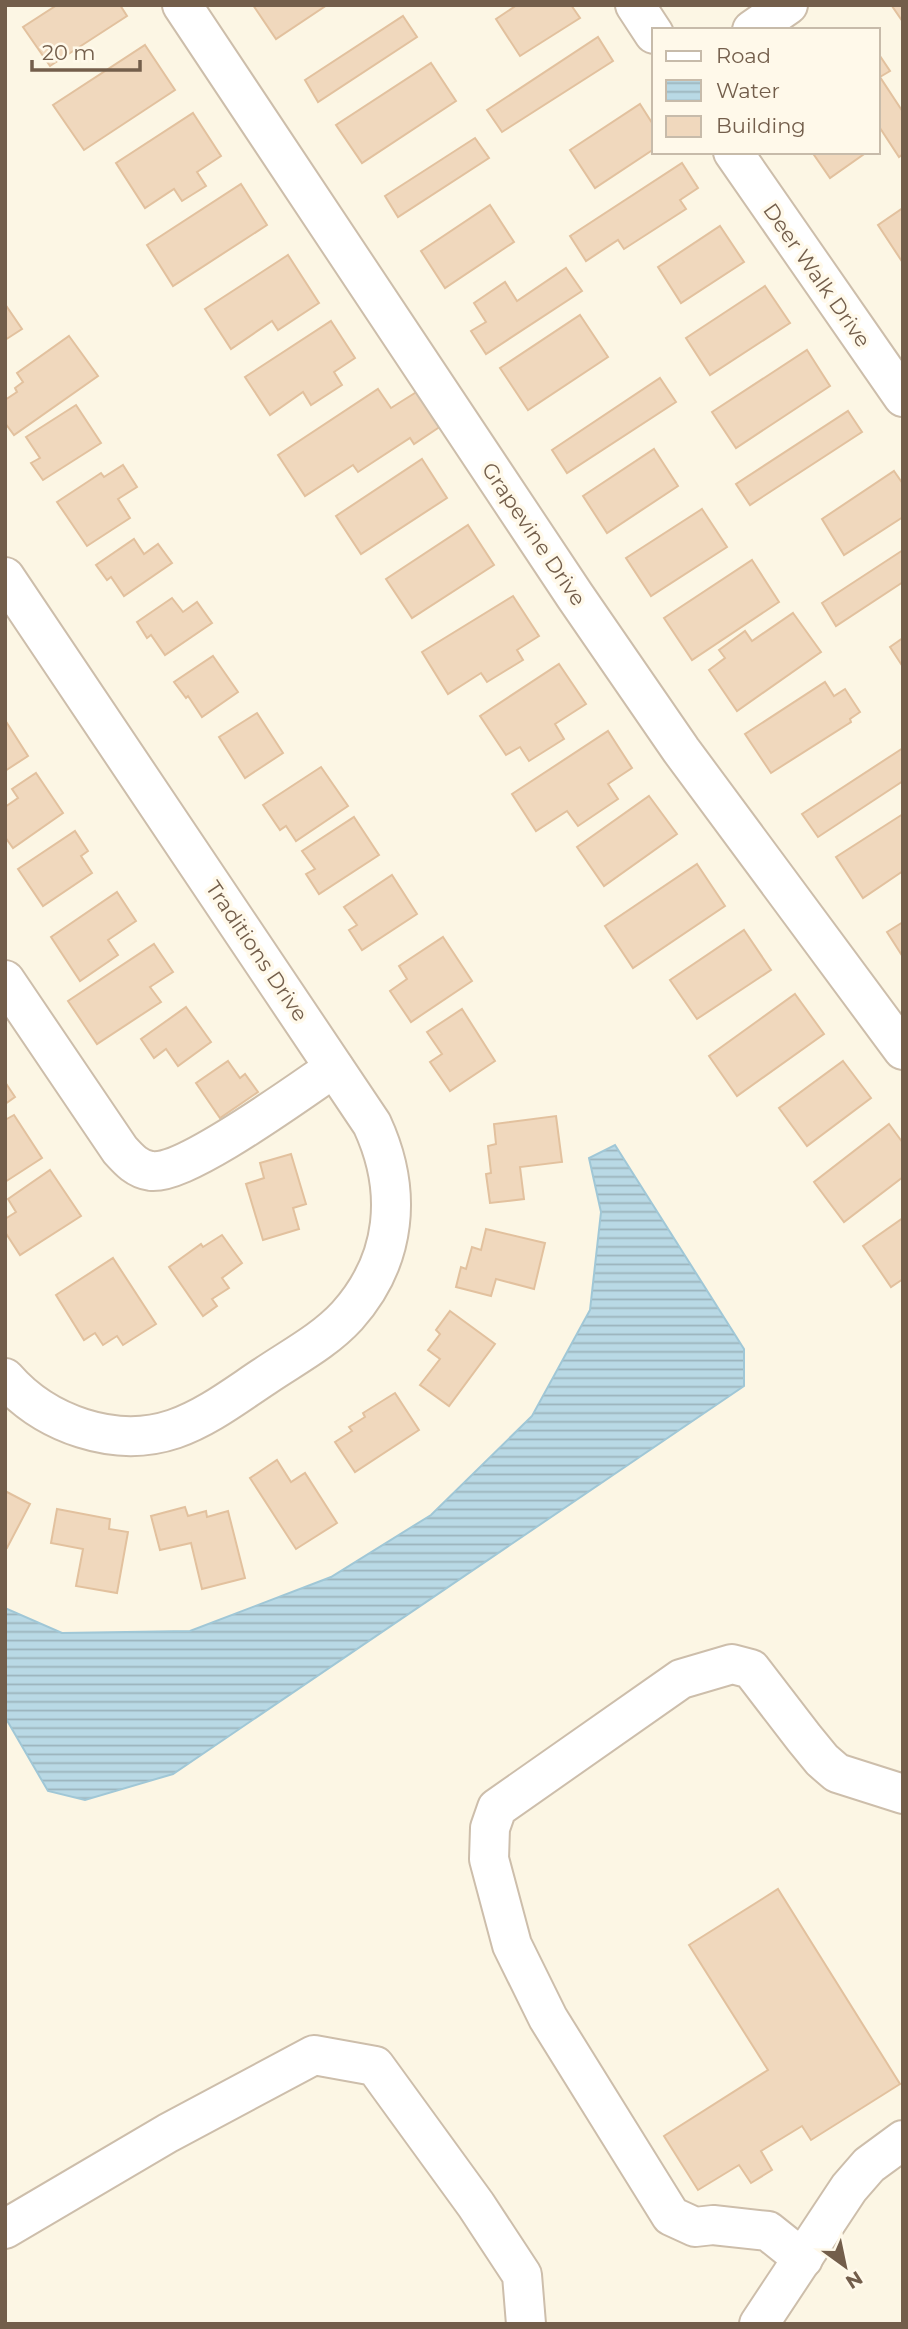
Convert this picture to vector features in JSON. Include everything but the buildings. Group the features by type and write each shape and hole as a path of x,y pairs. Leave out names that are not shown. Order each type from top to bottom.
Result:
{"street":[{"name":"Grapevine Drive","path":"182,5 575,596 681,750 903,1051"},
{"path":"635,5 652,31"},
{"path":"755,28 788,5"},
{"name":"Deer Walk Drive","path":"734,154 900,386"},
{"name":"Traditions Drive","path":"5,577 372,1124 390,1174 392,1208 387,1242 376,1275 368,1290 345,1317 319,1340 206,1415 158,1433 123,1435 73,1426 42,1410 21,1395 5,1378"},
{"path":"5,980 120,1150 136,1166 153,1171 182,1164 223,1142 334,1068"},
{"path":"803,2259 768,2231 713,2225 695,2227 671,2216 548,2018 512,1945 489,1859 490,1828 497,1808 681,1679 732,1664 751,1669 822,1760 837,1773 903,1794"},
{"path":"5,2230 168,2133 314,2055 375,2066 476,2205 522,2275 526,2324"},
{"path":"759,2324 849,2188 869,2165 903,2140"}],"water":[{"path":"615,1145 744,1349 744,1386 173,1774 85,1800 48,1791 5,1717 5,1608 62,1633 190,1631 331,1577 431,1515 532,1416 590,1310 601,1212 589,1158"}]}
